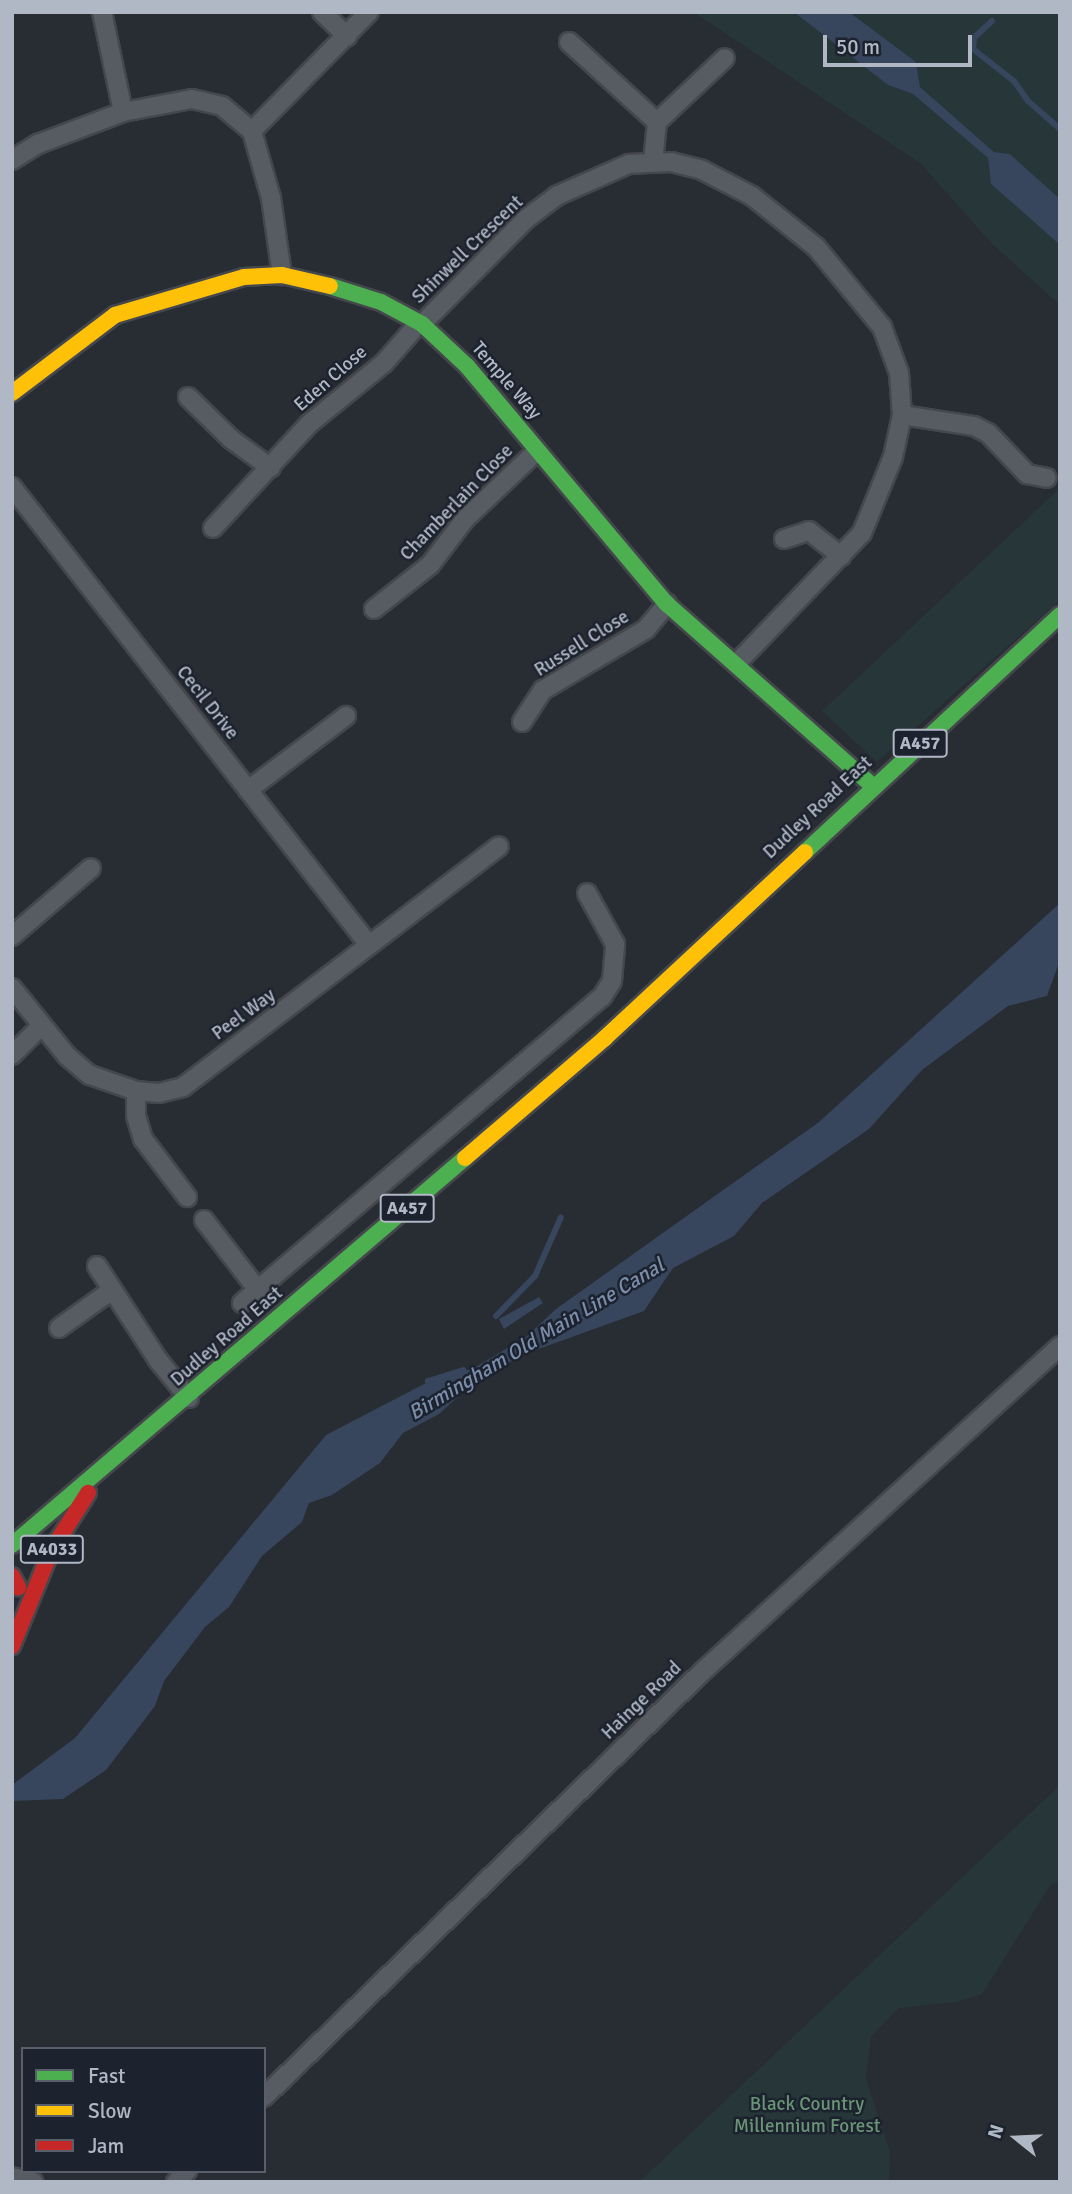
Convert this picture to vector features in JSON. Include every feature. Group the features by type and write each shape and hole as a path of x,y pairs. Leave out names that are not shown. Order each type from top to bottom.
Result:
{"main road":[{"name":"Temple Way","path":"12,393 115,315 208,286 282,275 350,290 420,323 467,366 667,604 737,663 873,786"},
{"name":"Dudley Road East","path":"701,950 748,916 934,750 1055,630 1060,615"},
{"name":"Dudley Road East","path":"52,1512 108,1461 189,1398 605,1038 873,786 1055,630"},
{"path":"871,808 876,795 873,786 885,786 923,750 934,750"},
{"name":"A4033","path":"12,1646 51,1551 108,1461"},
{"name":"A4033","path":"12,1622 15,1581 52,1512"},
{"name":"A457","path":"12,1545 52,1512"}],"street":[{"path":"102,12 124,112"},
{"path":"322,12 347,36"},
{"path":"252,131 369,12"},
{"path":"569,42 657,122"},
{"path":"653,162 657,122 725,58"},
{"path":"12,160 38,144 124,112 192,99 230,110 252,131 271,198 282,275"},
{"name":"Shinwell Crescent","path":"420,323 526,219 556,196 612,169 653,162 684,165 726,180 816,247 882,327 899,373 902,415 893,457 862,533 737,663"},
{"name":"Eden Close","path":"214,528 309,424 384,363 420,323"},
{"path":"188,397 232,439 271,468"},
{"path":"902,415 974,426 988,433 1027,474 1047,478"},
{"name":"Chamberlain Close","path":"374,609 430,565 465,519 537,451"},
{"name":"Cecil Drive","path":"12,487 369,946"},
{"path":"784,539 809,531 841,556"},
{"name":"Russell Close","path":"522,722 543,690 646,629 667,604"},
{"path":"248,790 346,716"},
{"name":"Peel Way","path":"12,988 67,1056 90,1075 136,1091 159,1093 183,1087 499,846"},
{"path":"12,936 91,868"},
{"name":"Dudley Road East","path":"242,1303 407,1166 421,1146 460,1122 584,1014 612,981 616,964 615,944 587,893"},
{"path":"584,1014 605,1038"},
{"path":"12,1055 42,1025"},
{"path":"136,1091 136,1116 143,1139 187,1197"},
{"path":"407,1166 427,1191"},
{"path":"204,1220 258,1290"},
{"path":"97,1266 189,1398"},
{"path":"60,1328 112,1290"},
{"name":"Hainge Road","path":"266,2095 703,1671 1060,1346"},
{"path":"12,2177 33,2182"}],"green space":[{"path":"693,12 794,12 888,85 913,94 988,158 991,184 1060,245 1060,305 992,244 921,164"},
{"path":"849,12 1060,12 1060,199 1010,154 994,152 920,87 916,62"},
{"path":"1060,488 1060,600 877,762 822,711"},
{"name":"Black Country Millennium Forest","path":"1060,1785 1060,1881 1051,1884 982,1994 956,2002 899,2008 871,2037 866,2079 890,2152 889,2182 639,2182"}],"water":[{"path":"794,12 849,12 916,62 920,87 994,152 1010,154 1060,199 1060,245 991,184 988,158 913,94 888,85"},
{"name":"Birmingham Old Main Line Canal","path":"1060,903 1060,960 1047,996 1008,1006 922,1070 869,1129 762,1203 734,1236 673,1268 644,1311 522,1355 474,1382 439,1414 403,1433 380,1463 332,1495 309,1503 302,1522 262,1556 229,1607 205,1627 164,1681 155,1706 106,1770 63,1799 12,1801 12,1785 75,1738 326,1435 426,1383 474,1368 526,1337 556,1309 819,1122"},
{"path":"539,1297 543,1303 504,1329 499,1319"}],"waterway":[{"path":"992,21 974,38 973,49 1014,81 1028,101 1060,129"},
{"path":"496,1316 535,1276 561,1217"},
{"name":"Birmingham Old Main Line Canal","path":"429,1390 428,1381 463,1370"}],"traffic: fast":[{"path":"330,286 381,302 422,324 467,366 667,604 873,786"},
{"path":"805,852 1060,615"},
{"path":"12,1545 465,1158"}],"traffic: slow":[{"path":"12,393 115,315 244,277 282,275 330,286"},
{"path":"465,1158 605,1038 805,852"}],"traffic: jam":[{"path":"12,1646 51,1551 88,1493"},
{"path":"12,1576 18,1587"}]}
